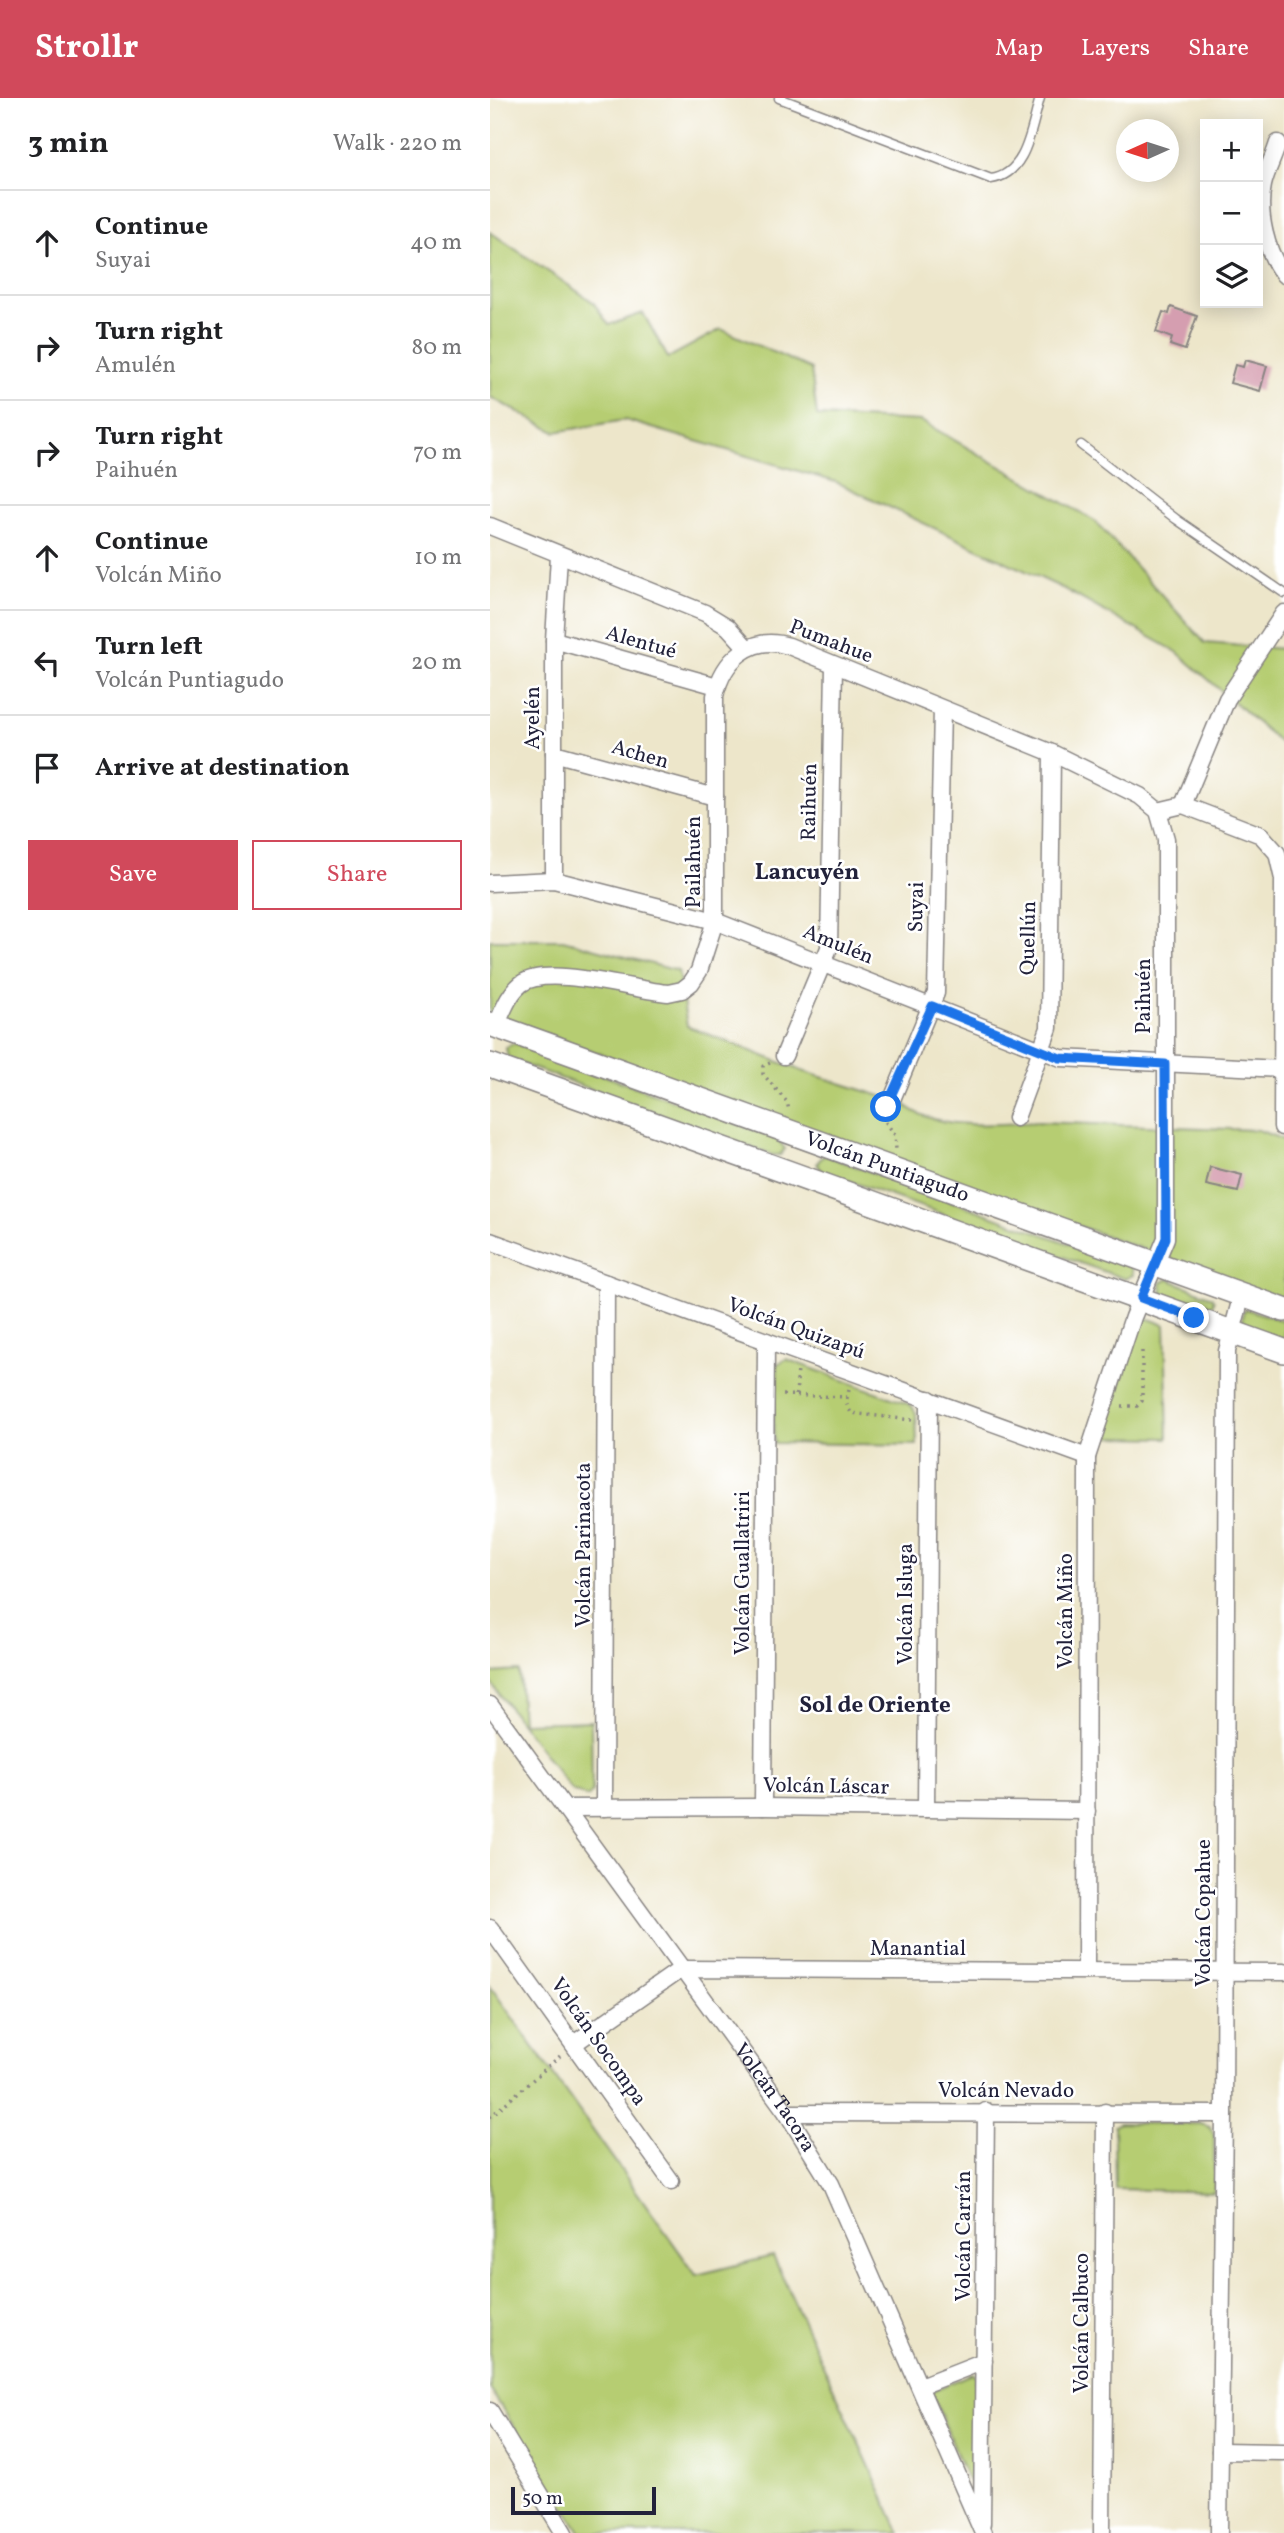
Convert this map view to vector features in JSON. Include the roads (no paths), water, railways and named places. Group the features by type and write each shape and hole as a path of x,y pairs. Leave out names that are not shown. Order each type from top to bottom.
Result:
{"main road":[{"name":"Volcán Puntiagudo","path":"492,1032 808,1139 1284,1310"},
{"name":"Volcán Puntiagudo","path":"490,1065 1284,1350"},
{"path":"793,1173 808,1139"}],"street":[{"path":"1278,143 1263,185 1261,211 1268,242 1284,275"},
{"path":"490,526 559,556 705,612 728,627 747,648"},
{"name":"Ayelén","path":"554,880 554,640 559,556"},
{"path":"1183,805 1204,750 1237,683 1284,613"},
{"name":"Alentué","path":"554,640 717,686"},
{"name":"Pumahue","path":"747,648 759,643 780,643 1052,753 1140,796 1158,811"},
{"name":"Pailahuén","path":"492,1032 512,993 536,977 564,977 668,993 682,990 699,971 715,921 714,705 717,686 729,663 747,648"},
{"name":"Raihuén","path":"784,1056 829,948 834,666"},
{"name":"Suyai","path":"893,1097 936,993 942,709"},
{"name":"Achen","path":"554,752 715,797"},
{"name":"Quellún","path":"1016,1118 1049,1028 1052,753"},
{"path":"1158,811 1183,805 1261,835 1277,853 1283,879 1282,1127"},
{"name":"Paihuén","path":"1156,1263 1164,1246 1166,1226 1166,839 1158,811"},
{"name":"Amulén","path":"490,883 554,880 715,921 823,961 1060,1058 1087,1062 1282,1069"},
{"name":"Volcán Quizapú","path":"490,1241 1087,1457"},
{"name":"Volcán Miño","path":"1086,1971 1087,1457 1141,1298 1156,1263"},
{"name":"Volcán Parinacota","path":"604,1808 606,1283"},
{"name":"Volcán Copahue","path":"1219,2533 1225,1972 1226,1364 1230,1331 1242,1294"},
{"name":"Volcán Guallatriri","path":"764,1807 765,1340"},
{"name":"Volcán Isluga","path":"926,1810 929,1399"},
{"name":"Volcán Tacora","path":"490,1705 787,2113 831,2184 983,2531"},
{"name":"Volcán Láscar","path":"565,1808 764,1807 1087,1811"},
{"name":"Volcán Socompa","path":"490,1928 575,2043 670,2181"},
{"path":"575,2043 681,1969"},
{"name":"Manantial","path":"681,1969 1284,1972"},
{"name":"Volcán Nevado","path":"787,2113 986,2111 1224,2114"},
{"name":"Volcán Carrán","path":"983,2531 986,2111"},
{"name":"Volcán Calbuco","path":"1101,2533 1105,2112"},
{"path":"920,2386 984,2361"},
{"path":"490,2411 564,2533"},
{"path":"1220,2451 1284,2452"}],"lane":[{"path":"779,98 991,179 1008,175 1020,160 1040,98"},
{"path":"1081,445 1176,519 1284,593"}],"district":[{"name":"Lancuyén","path":"807,873"},
{"name":"Sol de Oriente","path":"875,1706"}]}
